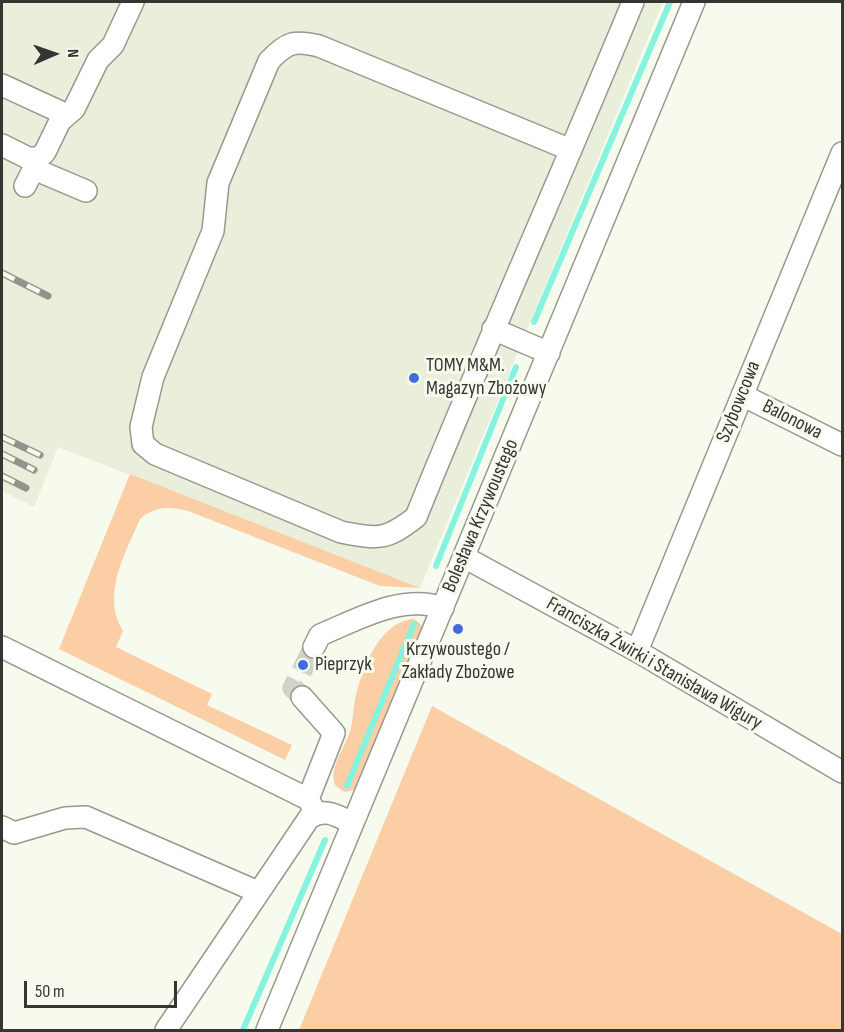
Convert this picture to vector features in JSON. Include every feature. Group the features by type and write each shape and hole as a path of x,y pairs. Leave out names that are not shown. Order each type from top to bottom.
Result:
{"street":[{"path":"33,171 60,121 74,110 98,60 113,45 133,2"},
{"path":"571,150 319,46 300,42 283,46 269,61 218,183 213,231 153,377 141,427 143,444 155,454 341,532 369,537 394,534 416,517 493,329 571,150 633,2"},
{"name":"Bolesława Krzywoustego","path":"267,1030 694,2"},
{"path":"2,85 67,115"},
{"path":"2,146 28,158 33,171 86,191"},
{"name":"Szybowcowa","path":"637,651 843,153"},
{"path":"493,329 549,353"},
{"name":"Balonowa","path":"742,395 843,445"},
{"name":"Franciszka Żwirki i Stanisława Wigury","path":"464,557 637,651 843,772"},
{"path":"314,647 320,635 391,606 431,604 443,608"},
{"path":"2,647 312,806 352,823"},
{"path":"166,1030 302,827 312,806 334,733 302,697"},
{"path":"2,827 14,833 65,818 86,818 258,892"}],"shaded area":[{"name":"TOMY M&M. Magazyn Zbożowy","path":"2,2 663,2 420,588 58,447 34,507 2,491"},
{"path":"130,474 420,588 380,586 188,511 175,508 157,509 140,519 122,560 115,589 114,603 123,631 116,647 212,694 207,705 292,745 285,760 59,649"},
{"path":"414,619 424,627 355,790 344,792 335,785 334,771 349,735 354,703 367,662 391,628"},
{"path":"432,706 842,934 842,1030 299,1030"}],"waterway":[{"path":"534,322 670,2"},
{"path":"436,566 516,367"},
{"path":"347,786 414,624"},
{"path":"243,1030 325,840"}],"tunnel":[{"path":"302,697 293,688 314,647"}],"railway":[{"path":"2,273 48,296"},
{"path":"2,437 40,455"},
{"path":"2,454 34,470"},
{"path":"2,476 26,488"}],"place":[{"name":"TOMY M&M. Magazyn Zbożowy","path":"414,378"},
{"name":"Krzywoustego / Zakłady Zbożowe","path":"458,629"},
{"name":"Pieprzyk","path":"303,665"}]}
